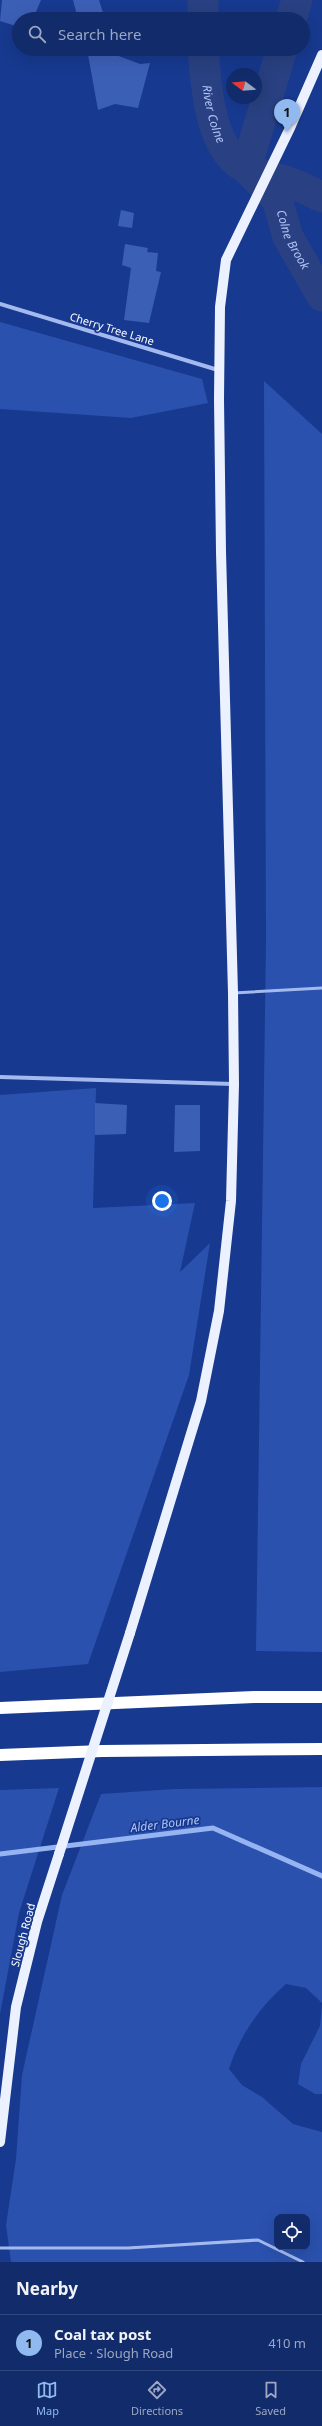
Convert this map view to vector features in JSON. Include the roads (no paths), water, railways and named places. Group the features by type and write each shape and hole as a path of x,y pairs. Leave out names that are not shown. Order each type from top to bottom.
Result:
{"highway":[{"path":"0,1708 254,1697 322,1697"},
{"path":"0,1755 102,1751 322,1749"}],"main road":[{"name":"Slough Road","path":"0,2142 16,2007 38,1922 130,1633 201,1401 219,1311 231,1201 234,1084 221,552 219,371 220,307 226,260 290,128 322,55"}],"street":[{"name":"Cherry Tree Lane","path":"0,304 219,371"},
{"path":"0,1077 234,1084"}],"lane":[{"path":"232,993 322,988"},
{"path":"0,2248 128,2248 258,2240 303,2262"}],"waterway":[{"name":"River Colne","path":"203,0 203,12"},
{"name":"River Colne","path":"293,12 297,0"},
{"name":"River Colne","path":"204,56 208,97 216,131 232,158 249,170 283,180 322,197"},
{"name":"Colne Brook","path":"280,56 246,168 277,199 288,237 322,296"},
{"name":"Alder Bourne","path":"0,1854 213,1828 322,1876"}],"place":[{"name":"Coal tax post","path":"287,132"}]}
